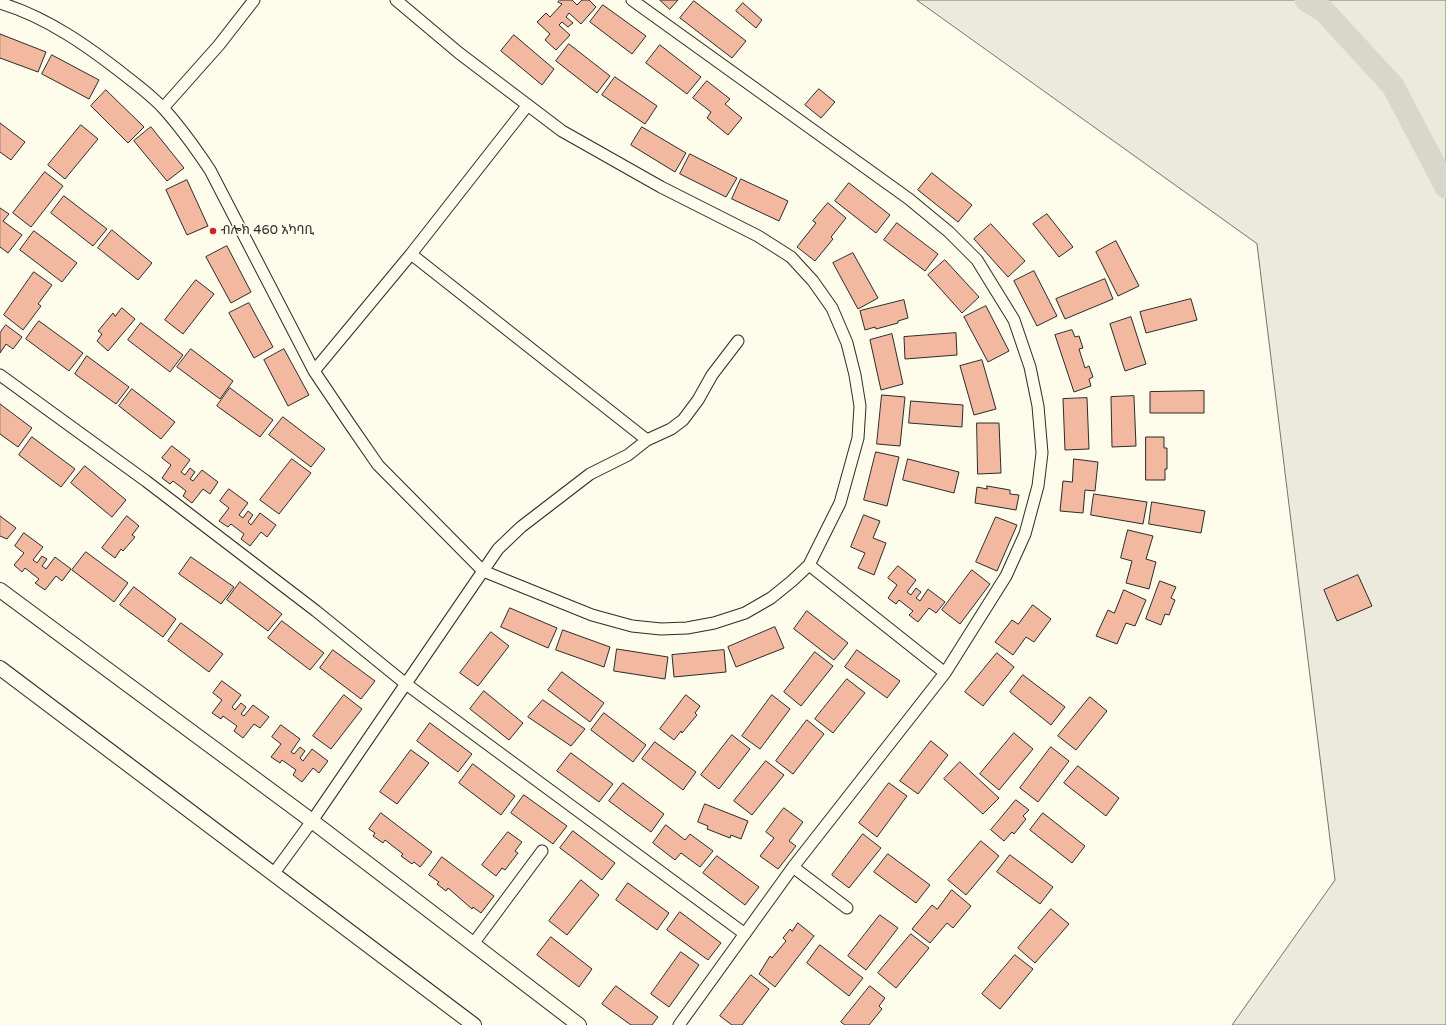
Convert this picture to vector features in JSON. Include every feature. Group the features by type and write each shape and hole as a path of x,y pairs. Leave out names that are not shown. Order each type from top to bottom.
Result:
{"street":[{"path":"163,108 220,45 254,0"},
{"path":"0,3 36,17 70,36 103,58 146,92 163,108 192,144 210,170 314,371 378,466 483,571 592,616 632,626 661,629 688,628 714,623 745,613 771,598 809,566 840,503 858,438 860,406 855,374 847,343 832,308 813,281 791,257 758,236 661,187 562,131 527,106 396,0"},
{"path":"632,0 909,199 950,232 977,260 1014,320 1030,367 1038,406 1042,453 1038,486 1024,534 1006,576 946,673 792,866 679,1025"},
{"path":"314,371 411,254 527,106"},
{"path":"411,254 647,440"},
{"path":"274,873 312,821 498,549 521,527 590,474 628,455 647,440 671,429 683,420 698,400 712,375 738,341"},
{"path":"0,375 146,481 316,611 406,684 745,934"},
{"path":"809,566 946,673"},
{"path":"0,590 312,821 579,1025"},
{"path":"0,668 474,1025"},
{"path":"473,944 542,851"},
{"path":"792,866 847,908"}],"shaded area":[{"path":"917,0 1446,0 1446,1025 1232,1025 1335,880 1257,244"}],"building":[{"path":"560,0 572,0 577,5 582,0 589,0 596,7 581,24 569,13 566,17 573,23 568,27 562,22 559,25 570,35 556,50 545,40 550,34 537,22 546,13 550,17 562,4 558,2"},
{"path":"660,0 678,0 670,9"},
{"path":"694,1 746,41 732,58 680,18"},
{"path":"743,3 762,20 756,28 736,11"},
{"path":"603,5 646,36 632,54 590,22"},
{"path":"0,34 46,52 38,72 0,58"},
{"path":"514,35 554,69 542,85 501,51"},
{"path":"569,44 610,76 597,93 556,61"},
{"path":"660,45 701,77 687,94 646,63"},
{"path":"52,55 99,80 89,99 42,74"},
{"path":"615,77 657,106 645,124 602,95"},
{"path":"707,81 730,99 725,104 742,118 728,135 707,118 711,112 693,98"},
{"path":"819,89 835,102 821,118 805,105"},
{"path":"106,90 144,127 128,143 91,106"},
{"path":"0,123 25,142 11,160 0,152"},
{"path":"81,125 98,139 65,179 48,165"},
{"path":"151,127 184,168 167,181 134,141"},
{"path":"642,127 686,153 675,172 631,145"},
{"path":"690,154 737,178 726,197 680,174"},
{"path":"45,172 63,186 31,227 13,213"},
{"path":"932,173 972,205 958,222 918,190"},
{"path":"741,179 788,201 779,221 732,199"},
{"path":"187,180 208,226 187,235 166,190"},
{"path":"849,183 890,215 876,233 835,201"},
{"path":"64,196 107,229 93,246 51,213"},
{"path":"828,203 846,218 831,237 833,239 815,261 797,247 816,223 813,221"},
{"path":"0,208 9,214 3,221 22,235 8,253 0,247"},
{"path":"1047,214 1073,247 1059,257 1033,224"},
{"path":"897,223 938,254 925,271 884,240"},
{"path":"991,224 1025,261 1008,277 974,239"},
{"path":"112,230 152,263 138,280 98,248"},
{"path":"34,231 77,263 62,282 20,250"},
{"path":"1116,241 1139,286 1118,296 1096,252"},
{"path":"227,246 251,292 231,303 206,257"},
{"path":"853,253 878,298 858,309 833,263"},
{"path":"945,260 979,297 962,313 928,275"},
{"path":"1034,271 1057,316 1037,326 1014,281"},
{"path":"34,272 52,285 38,304 41,306 23,330 4,315"},
{"path":"1105,279 1113,299 1065,319 1056,299"},
{"path":"196,280 214,294 183,334 165,320"},
{"path":"1191,299 1197,320 1146,333 1140,312"},
{"path":"904,300 908,318 898,321 898,323 876,329 875,327 865,330 860,311"},
{"path":"249,303 273,347 254,358 229,313"},
{"path":"986,306 1009,351 988,362 964,317"},
{"path":"122,308 135,319 108,351 97,341 102,334 98,331 113,313 115,316"},
{"path":"1131,317 1146,364 1125,371 1110,324"},
{"path":"39,321 83,353 69,371 26,339"},
{"path":"141,323 183,355 170,372 128,340"},
{"path":"6,325 22,337 13,349 6,344 0,353 0,333"},
{"path":"1072,330 1075,337 1079,336 1083,348 1079,349 1085,368 1089,366 1093,377 1089,379 1091,386 1074,392 1055,335"},
{"path":"956,333 957,355 905,359 904,337"},
{"path":"892,334 903,384 881,390 870,340"},
{"path":"191,349 233,381 220,399 177,367"},
{"path":"284,349 309,395 288,406 264,360"},
{"path":"87,356 129,387 116,404 75,374"},
{"path":"982,360 996,409 974,415 960,366"},
{"path":"230,388 273,420 260,437 217,406"},
{"path":"132,389 175,422 161,439 119,406"},
{"path":"1204,391 1204,413 1150,413 1150,392"},
{"path":"882,395 905,397 900,446 877,444"},
{"path":"1134,396 1136,446 1112,447 1111,397"},
{"path":"1087,398 1089,449 1065,450 1063,399"},
{"path":"911,401 963,405 962,427 909,423"},
{"path":"0,404 32,428 18,447 0,434"},
{"path":"283,417 325,449 311,467 269,435"},
{"path":"977,423 999,423 1001,473 978,474"},
{"path":"32,437 75,469 61,487 19,455"},
{"path":"1146,437 1164,437 1164,448 1167,448 1167,469 1165,469 1165,480 1146,480"},
{"path":"172,446 190,460 181,472 185,475 190,468 195,472 190,479 193,481 202,470 218,482 210,494 203,489 192,503 183,496 186,491 173,481 170,484 162,478 171,465 162,458"},
{"path":"876,452 899,457 887,506 864,500"},
{"path":"292,459 311,473 279,514 260,500"},
{"path":"908,459 959,472 954,493 903,480"},
{"path":"1074,459 1098,462 1095,491 1085,490 1083,513 1060,511 1063,481 1072,482"},
{"path":"85,466 126,500 112,517 71,483"},
{"path":"987,486 1010,490 1010,494 1019,495 1016,510 975,503 977,487 987,489"},
{"path":"229,489 248,503 239,515 243,518 248,511 253,515 248,522 251,525 260,513 276,525 267,537 261,532 250,546 241,539 244,534 231,524 228,527 219,521 229,508 220,501"},
{"path":"1094,494 1147,502 1143,524 1091,515"},
{"path":"1152,502 1205,511 1201,533 1149,524"},
{"path":"864,515 880,521 873,538 886,543 874,575 858,568 865,553 851,547"},
{"path":"0,516 16,528 7,539 0,536"},
{"path":"127,516 139,526 132,535 135,537 123,551 121,549 115,558 102,548"},
{"path":"996,517 1017,525 997,571 976,562"},
{"path":"1128,530 1153,536 1146,559 1156,562 1149,589 1126,583 1132,561 1121,558"},
{"path":"24,533 43,547 33,560 37,563 42,556 47,559 42,566 46,569 55,557 71,569 62,581 56,576 45,590 35,583 39,579 25,568 22,572 14,565 24,553 15,546"},
{"path":"86,552 128,583 114,602 72,570"},
{"path":"191,557 234,587 221,604 179,574"},
{"path":"898,566 916,580 907,592 911,595 916,588 921,592 916,598 920,601 928,589 945,602 936,613 929,608 918,622 909,615 913,611 899,600 896,604 888,598 897,585 888,578"},
{"path":"972,570 990,584 960,624 942,610"},
{"path":"1358,575 1372,606 1337,621 1324,590"},
{"path":"1160,581 1176,587 1171,598 1175,600 1169,615 1165,614 1161,625 1146,619"},
{"path":"240,582 282,614 268,631 227,600"},
{"path":"134,587 176,619 163,637 120,605"},
{"path":"1124,590 1146,600 1135,626 1126,623 1117,644 1096,636 1108,610 1114,613"},
{"path":"1033,605 1051,619 1034,642 1026,637 1013,655 995,642 1012,620 1018,624"},
{"path":"510,608 557,628 548,648 501,627"},
{"path":"807,611 848,643 834,660 794,629"},
{"path":"282,621 324,653 310,670 268,638"},
{"path":"181,623 223,654 209,672 168,641"},
{"path":"775,627 784,648 736,667 728,647"},
{"path":"563,630 610,647 604,667 556,650"},
{"path":"491,632 509,646 478,686 460,673"},
{"path":"617,649 668,657 665,679 614,671"},
{"path":"333,650 375,681 361,699 320,668"},
{"path":"724,650 726,672 674,677 672,655"},
{"path":"857,650 900,681 887,698 845,667"},
{"path":"815,652 833,666 801,706 784,692"},
{"path":"997,653 1014,667 983,706 965,692"},
{"path":"562,672 604,703 590,722 548,690"},
{"path":"1023,675 1065,707 1051,725 1010,692"},
{"path":"847,679 865,693 833,733 815,719"},
{"path":"222,681 241,695 232,707 235,710 241,703 246,707 241,714 244,716 253,705 269,717 260,728 254,724 243,738 234,731 237,726 223,716 221,719 212,713 222,700 213,693"},
{"path":"484,691 523,723 509,740 470,709"},
{"path":"344,695 362,709 331,749 313,736"},
{"path":"686,695 700,706 695,713 697,715 674,740 660,729"},
{"path":"772,695 790,709 760,749 742,736"},
{"path":"1090,697 1107,711 1076,750 1058,736"},
{"path":"543,700 585,729 571,746 528,717"},
{"path":"604,713 646,745 633,762 591,730"},
{"path":"807,720 824,734 793,774 776,761"},
{"path":"430,723 472,754 458,772 417,741"},
{"path":"281,725 300,739 291,752 294,754 300,747 305,751 300,758 303,761 312,749 328,761 319,773 313,768 302,782 293,775 296,770 282,760 280,763 271,757 281,744 272,737"},
{"path":"1014,733 1033,749 999,790 980,774"},
{"path":"732,735 750,749 719,789 701,775"},
{"path":"931,741 948,755 918,794 900,781"},
{"path":"655,742 696,772 683,790 642,759"},
{"path":"1051,747 1069,761 1038,802 1020,788"},
{"path":"411,750 429,763 397,804 380,792"},
{"path":"571,753 613,784 599,802 557,771"},
{"path":"766,761 784,775 752,815 734,801"},
{"path":"960,762 999,798 983,814 944,779"},
{"path":"473,764 515,796 501,815 459,783"},
{"path":"1078,766 1119,798 1106,816 1064,783"},
{"path":"623,783 664,814 651,832 609,801"},
{"path":"889,783 907,796 877,837 859,823"},
{"path":"524,795 567,826 553,844 511,813"},
{"path":"1016,800 1029,810 1023,816 1026,819 1014,834 1012,832 1004,841 991,830"},
{"path":"705,804 748,821 741,839 731,835 730,838 707,829 708,826 698,822"},
{"path":"784,808 803,822 789,841 796,846 778,869 760,856 774,838 766,832"},
{"path":"381,813 432,852 420,867 414,862 412,864 401,856 403,854 385,840 383,843 373,836 375,833 369,829"},
{"path":"1043,813 1085,846 1072,863 1030,830"},
{"path":"666,825 685,840 690,834 713,851 700,867 681,853 675,860 653,843"},
{"path":"573,831 615,863 602,880 560,848"},
{"path":"508,832 522,842 515,851 518,853 505,870 502,868 496,876 482,865"},
{"path":"863,834 881,848 849,888 832,875"},
{"path":"981,841 999,856 966,895 948,880"},
{"path":"888,854 930,885 916,903 874,872"},
{"path":"1010,855 1053,887 1040,904 997,872"},
{"path":"717,856 759,887 745,905 703,873"},
{"path":"442,857 494,896 481,913 473,907 472,909 448,888 446,891 437,884 439,882 429,875"},
{"path":"581,880 599,895 567,935 549,921"},
{"path":"628,883 669,913 657,930 616,900"},
{"path":"952,890 971,906 953,928 947,923 930,943 912,929 932,905 937,909"},
{"path":"1051,909 1069,924 1035,963 1018,948"},
{"path":"680,912 721,943 708,960 667,930"},
{"path":"880,915 898,928 866,970 848,956"},
{"path":"798,923 814,936 775,987 759,974 770,956 772,958 786,941 783,938 790,929 792,931"},
{"path":"911,934 929,948 896,988 878,973"},
{"path":"551,937 592,969 579,987 537,955"},
{"path":"820,945 863,978 849,996 807,963"},
{"path":"681,952 699,965 669,1007 651,994"},
{"path":"1015,955 1033,969 1000,1009 982,994"},
{"path":"751,975 769,989 742,1025 732,1025 720,1016"},
{"path":"616,986 658,1017 652,1025 631,1025 602,1004"},
{"path":"870,986 885,998 879,1006 882,1009 869,1025 845,1025 841,1022"}],"waterway":[{"path":"1306,0 1324,11 1393,86 1446,187"}],"place":[{"name":"ብሎክ 460 አካባቢ","path":"213,231"}]}
